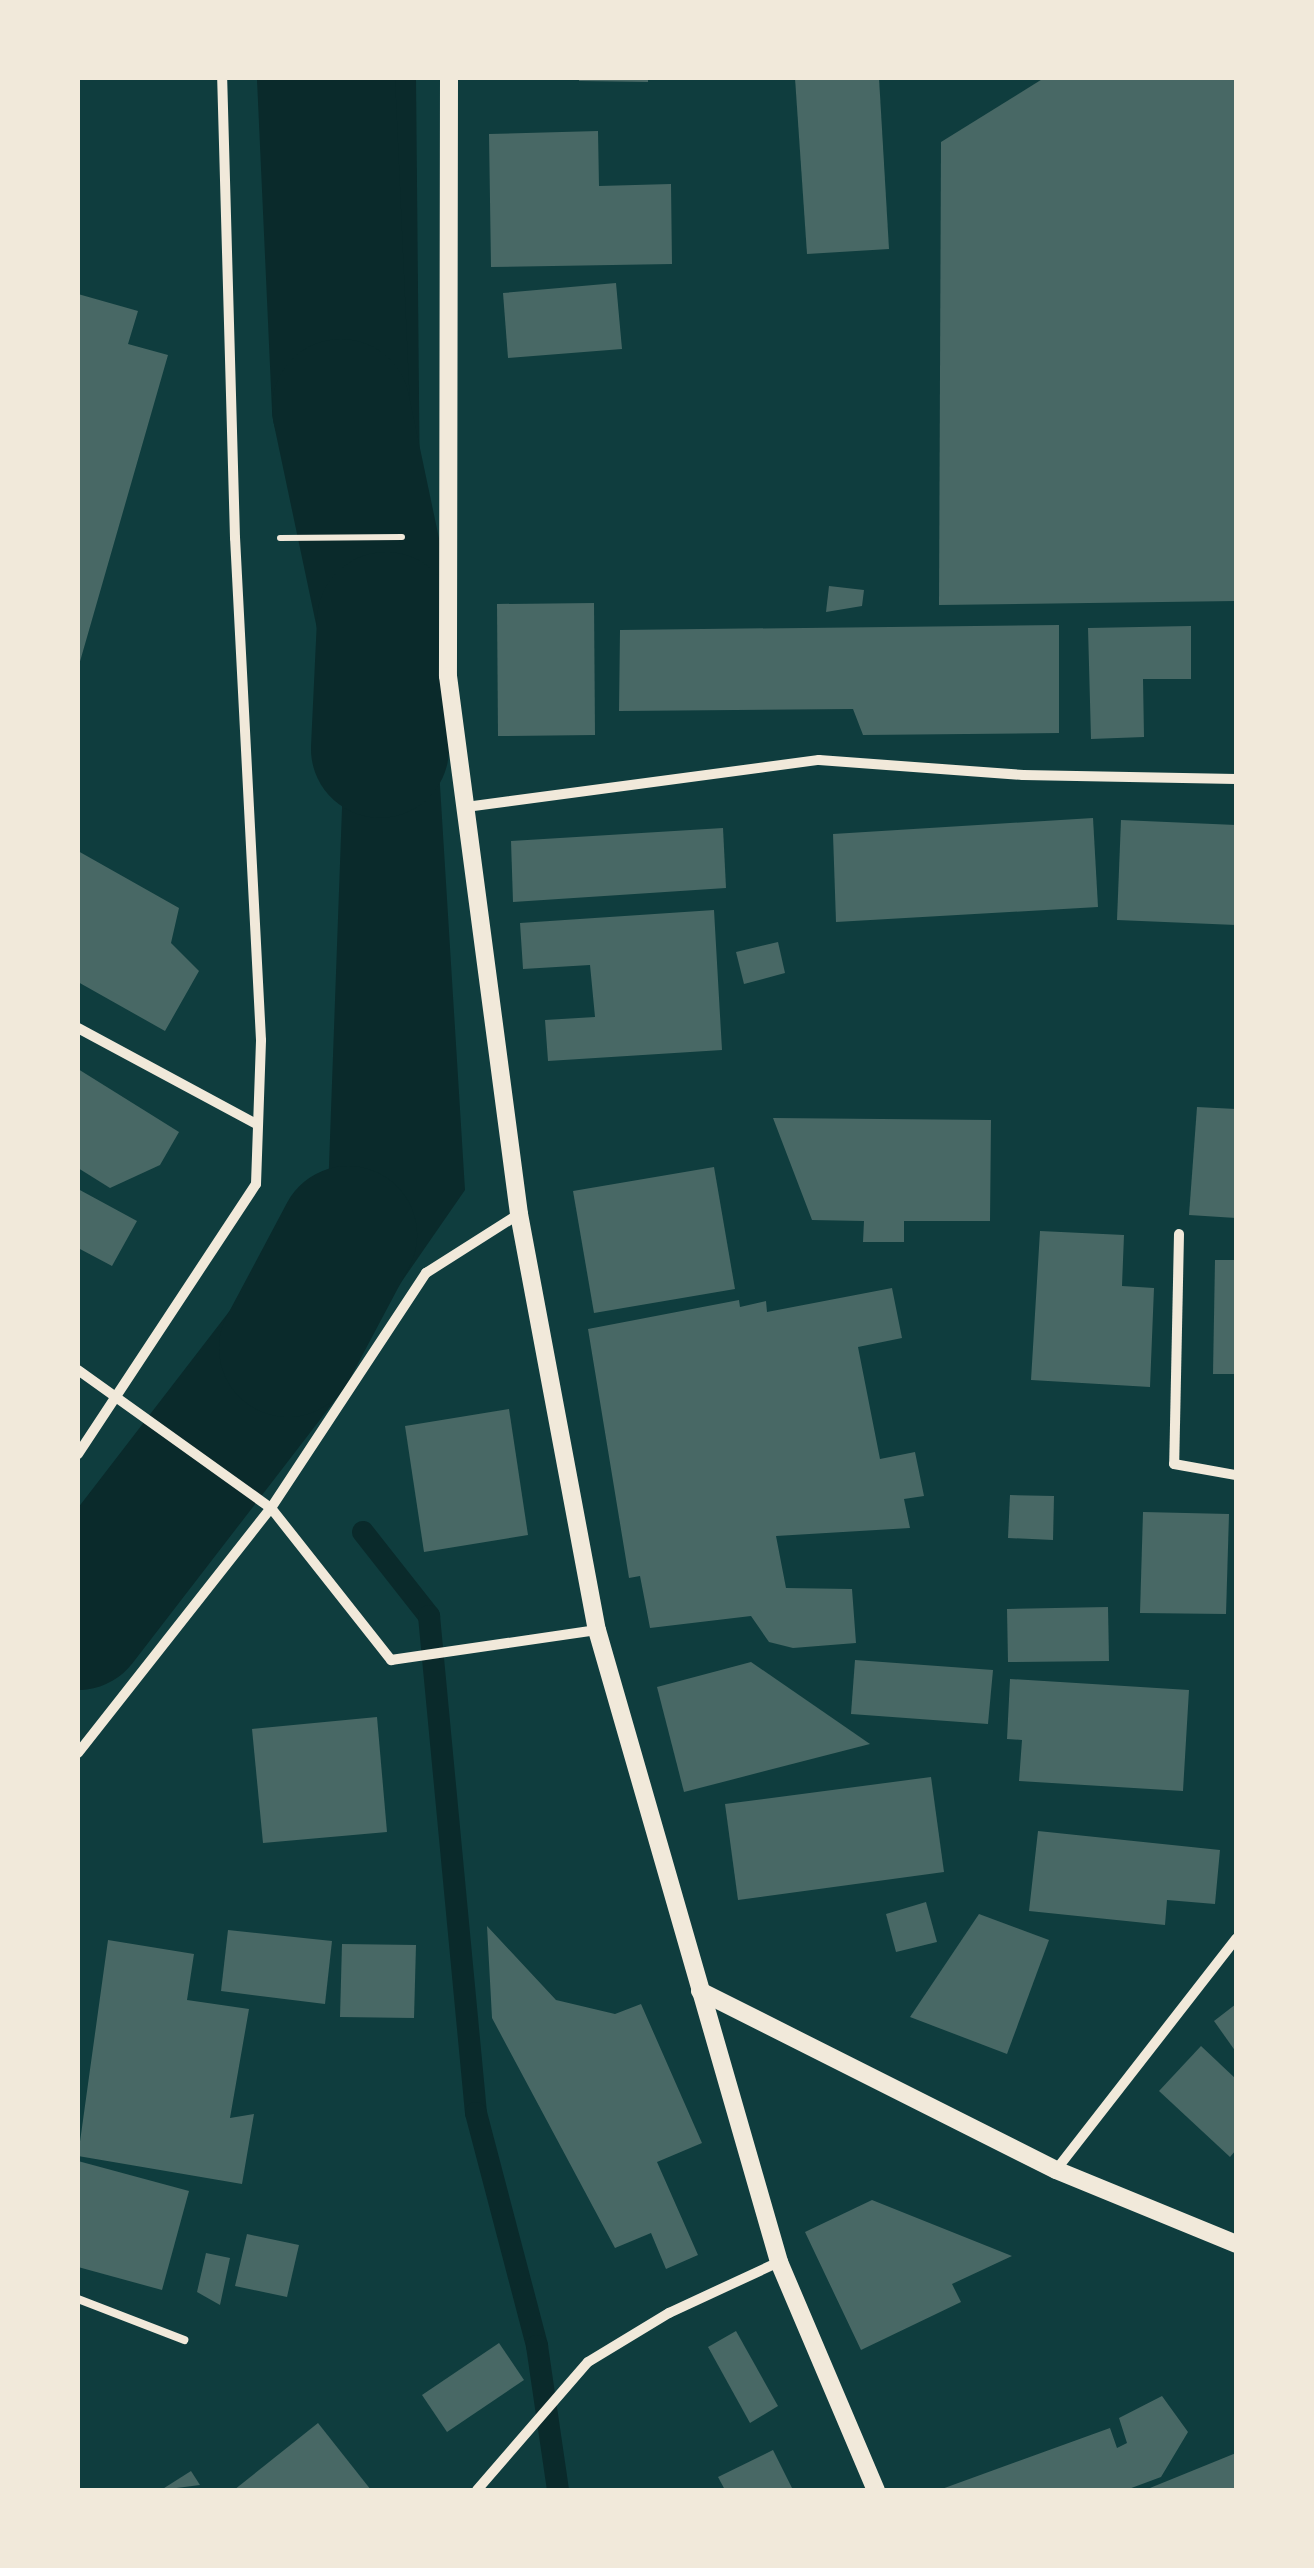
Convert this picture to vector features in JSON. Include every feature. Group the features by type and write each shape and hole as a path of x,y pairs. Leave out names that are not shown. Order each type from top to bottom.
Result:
{"street":[{"path":"78,1454 121,1397 256,1184 262,1040 235,538 222,78"},
{"path":"449,78 448,676 519,1214 596,1630 779,2262 876,2490"},
{"path":"466,807 819,760 1023,775 1236,779"},
{"path":"78,1028 258,1126"},
{"path":"78,1753 272,1508 426,1272 519,1214"},
{"path":"1178,1234 1174,1464 1236,1475"},
{"path":"78,1370 272,1508 391,1660 495,1649 596,1630"},
{"path":"1056,2170 1236,1939"},
{"path":"700,1991 1056,2170 1236,2244"},
{"path":"477,2490 588,2362 669,2313 779,2262"}],"lane":[{"path":"78,2299 184,2340"}],"path":[{"path":"235,538 448,536"}],"water":[{"path":"288,78 416,78 420,503 296,501"},
{"path":"426,559 465,1190 299,1430 210,1374 328,1193 351,561"}],"building":[{"path":"648,78 648,82 579,81"},
{"path":"795,78 879,78 889,249 807,254"},
{"path":"1044,78 1236,78 1236,601 939,605 941,142"},
{"path":"598,131 599,186 671,184 672,264 491,267 489,134"},
{"path":"616,283 622,349 508,358 503,293"},
{"path":"78,294 138,311 128,344 168,355 79,665"},
{"path":"829,586 864,590 862,606 826,612"},
{"path":"594,603 595,735 498,736 497,604"},
{"path":"1059,625 1059,733 863,735 853,709 619,711 620,630"},
{"path":"1191,626 1191,679 1143,679 1144,737 1091,739 1088,628"},
{"path":"1093,818 1098,907 836,922 833,834"},
{"path":"1121,820 1236,825 1236,925 1117,920"},
{"path":"723,828 726,888 513,902 511,841"},
{"path":"78,851 179,908 171,943 199,971 165,1031 78,982"},
{"path":"714,910 722,1050 548,1061 545,1020 595,1017 590,965 523,969 520,923"},
{"path":"778,942 785,973 744,984 736,952"},
{"path":"78,1069 179,1132 160,1165 110,1188 78,1168"},
{"path":"1197,1107 1236,1109 1236,1218 1189,1215"},
{"path":"773,1118 991,1120 990,1221 904,1221 904,1242 863,1242 864,1221 812,1220"},
{"path":"714,1167 735,1289 594,1313 573,1191"},
{"path":"78,1189 137,1221 112,1266 80,1249 78,1254"},
{"path":"1040,1231 1124,1235 1122,1286 1154,1288 1150,1387 1031,1380"},
{"path":"1215,1260 1236,1260 1236,1374 1213,1374"},
{"path":"892,1288 902,1338 858,1347 880,1459 915,1452 924,1496 904,1499 910,1528 776,1536 786,1588 852,1589 856,1643 793,1648 769,1642 751,1616 650,1628 640,1576 629,1578 588,1329 739,1300 740,1307 766,1301 767,1312"},
{"path":"509,1409 528,1535 424,1552 405,1426"},
{"path":"1010,1495 1054,1496 1053,1540 1008,1538"},
{"path":"1143,1512 1229,1514 1226,1614 1140,1613"},
{"path":"1108,1607 1109,1661 1008,1662 1007,1609"},
{"path":"855,1660 993,1670 988,1724 851,1714"},
{"path":"751,1662 870,1744 684,1792 657,1687"},
{"path":"1010,1679 1189,1690 1183,1791 1019,1781 1022,1740 1007,1739"},
{"path":"377,1717 387,1832 263,1843 252,1729"},
{"path":"931,1777 944,1872 738,1900 725,1804"},
{"path":"1038,1831 1220,1850 1215,1904 1167,1900 1165,1925 1029,1911"},
{"path":"926,1902 937,1942 896,1952 886,1914"},
{"path":"979,1914 1049,1940 1007,2054 910,2017"},
{"path":"487,1926 556,2000 615,2014 641,2004 702,2143 657,2162 698,2255 666,2269 651,2233 615,2248 492,2018"},
{"path":"228,1930 332,1941 325,2004 221,1991"},
{"path":"108,1940 194,1954 187,2000 249,2009 230,2118 254,2114 242,2184 78,2156"},
{"path":"342,1944 416,1945 414,2018 340,2017"},
{"path":"1236,2004 1236,2052 1214,2021"},
{"path":"1201,2046 1236,2079 1236,2150 1230,2157 1159,2091"},
{"path":"78,2161 189,2191 162,2290 78,2267"},
{"path":"872,2200 1012,2256 952,2284 961,2302 861,2350 805,2232"},
{"path":"247,2234 299,2245 287,2297 235,2286"},
{"path":"206,2253 230,2258 220,2305 197,2292"},
{"path":"736,2331 778,2406 750,2423 708,2347"},
{"path":"499,2343 524,2380 447,2432 422,2395"},
{"path":"1162,2396 1188,2432 1161,2477 1126,2490 939,2490 1110,2428 1117,2448 1127,2443 1119,2418"},
{"path":"318,2423 371,2490 234,2490"},
{"path":"773,2450 793,2490 725,2490 718,2477"},
{"path":"1236,2453 1236,2490 1145,2490"},
{"path":"191,2471 200,2485 161,2490"}],"waterway":[{"path":"326,78 341,408 386,621 380,749"},
{"path":"78,1621 288,1348 348,1235"},
{"path":"363,1532 429,1616 476,2113 537,2346 558,2490"}]}
